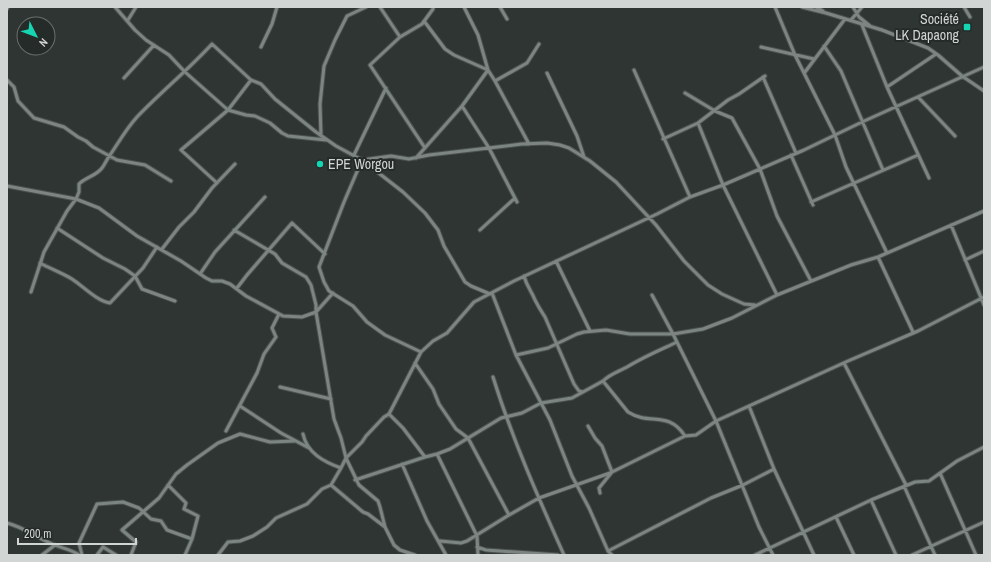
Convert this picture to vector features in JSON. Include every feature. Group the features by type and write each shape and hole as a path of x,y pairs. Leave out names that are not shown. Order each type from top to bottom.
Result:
{"street":[{"path":"115,7 128,20 135,30 146,40 169,55 185,72 228,110 256,116 270,123 288,136 328,140"},
{"path":"128,20 136,7"},
{"path":"261,47 272,24 277,7"},
{"path":"321,136 320,104 324,66 347,16 366,7"},
{"path":"380,7 400,37"},
{"path":"425,148 370,65 400,37 422,24 433,7"},
{"path":"464,7 478,35 488,70 529,144"},
{"path":"500,7 507,19"},
{"path":"776,7 795,55 805,72 835,135 853,183 887,253"},
{"path":"802,7 851,20 928,48 962,76 984,91"},
{"path":"816,7 826,13"},
{"path":"853,7 859,17 872,27"},
{"path":"851,20 862,7"},
{"path":"964,7 970,17"},
{"path":"805,72 844,18"},
{"path":"424,21 445,49 454,55 488,70"},
{"path":"862,25 887,87 929,178"},
{"path":"31,292 44,252 57,228 76,199 79,192 79,184 84,179 99,171 136,118 166,87 185,72 212,44 251,80 261,84 275,99 321,136 362,160 403,192 430,218 438,230 444,246 465,282 470,286 491,293 516,355 541,402 576,484 589,508 608,551 612,555"},
{"path":"495,81 527,63 538,44"},
{"path":"124,78 154,45"},
{"path":"824,46 841,71 883,170"},
{"path":"761,47 814,59"},
{"path":"887,87 936,54"},
{"path":"218,555 228,542 240,541 253,536 267,527 276,518 307,504 322,489 331,485 346,458 384,417 390,414 421,352 433,341 447,333 474,302 524,276 690,197 760,169 984,67"},
{"path":"416,158 462,106 488,70"},
{"path":"634,70 690,197"},
{"path":"547,74 577,136 584,157"},
{"path":"663,138 698,123 728,100 740,94 764,77 796,153"},
{"path":"7,80 14,87 18,101 34,118 64,127 109,156 117,160 146,166 171,181"},
{"path":"217,183 181,150 228,110 251,80"},
{"path":"354,155 386,88"},
{"path":"685,93 715,111 732,118 760,169 777,216 811,281"},
{"path":"918,97 955,136"},
{"path":"462,106 489,148 517,202"},
{"path":"698,123 723,185 777,295"},
{"path":"362,160 391,156 409,159 509,145 547,143 569,148 584,157 616,182 656,225 684,261 708,285 722,294 744,304 755,305"},
{"path":"791,155 812,204 853,183 918,155"},
{"path":"362,160 319,267 329,291 353,306 367,322 390,338 421,352"},
{"path":"162,249 179,227 194,212 217,183 235,164"},
{"path":"7,186 76,199 99,208 137,236 162,249 200,274 212,280 222,281 238,288 246,296 279,314 302,318 316,312 333,294"},
{"path":"200,274 215,252 264,197"},
{"path":"480,230 515,198"},
{"path":"516,355 548,348 557,345 577,334 590,331 606,330 630,334 673,334 689,332 713,325 742,313 777,295 851,265 878,257 984,211"},
{"path":"238,288 247,275 292,223 325,254"},
{"path":"951,225 965,260 983,297 984,305"},
{"path":"57,228 103,258 135,276 142,290 175,301"},
{"path":"234,230 275,254 282,264 306,276 311,285 316,305 334,419 342,438 346,458 358,485 378,502 385,527 394,545 400,550 415,555"},
{"path":"40,263 74,280 98,299 110,303 143,268 157,247"},
{"path":"965,260 984,251"},
{"path":"878,257 913,332"},
{"path":"556,261 590,331"},
{"path":"524,276 527,286 535,299 538,308 545,317 574,384 579,391 583,392"},
{"path":"652,295 716,421 759,527 773,555"},
{"path":"440,541 461,543 477,536 538,498 576,484 598,478 685,436 696,435 716,421 913,332 983,297"},
{"path":"226,431 257,373 264,354 276,337 272,328 279,314"},
{"path":"355,480 437,454 468,438 486,426 507,416 522,413 541,402 572,398 603,381 611,374 626,368 637,360 677,342"},
{"path":"844,362 905,486 935,555"},
{"path":"415,363 433,389 439,404 456,428 468,438 509,515"},
{"path":"493,377 538,498 564,555"},
{"path":"603,381 628,412 644,419 668,421 673,423 685,436"},
{"path":"280,387 331,399"},
{"path":"240,406 294,441 309,448"},
{"path":"750,406 774,469 814,555"},
{"path":"390,414 403,428 425,457"},
{"path":"588,426 602,446 612,472"},
{"path":"132,555 136,542 122,530 159,498 176,474 214,445 240,434 270,442 294,441"},
{"path":"304,434 312,452 323,460 341,468"},
{"path":"756,555 871,500 915,482 929,481 956,461 984,448"},
{"path":"437,454 477,536 478,555"},
{"path":"402,464 427,521 440,541 446,555"},
{"path":"608,551 711,498 743,485 774,469"},
{"path":"600,493 600,488 612,472"},
{"path":"940,473 976,555"},
{"path":"168,485 186,503 184,509 198,516 192,539 185,555"},
{"path":"331,485 363,512 385,527"},
{"path":"871,500 896,555"},
{"path":"81,555 79,543 97,504 122,502 139,508 151,519 161,521 167,530 192,539"},
{"path":"836,517 854,555"},
{"path":"912,555 984,522"},
{"path":"7,523 18,526 55,545 81,555"},
{"path":"42,555 55,545"},
{"path":"97,555 103,547 116,555"},
{"path":"477,547 486,550 558,555"}],"place":[{"name":"Société LK Dapaong","path":"967,27"},
{"name":"EPE Worgou","path":"320,164"}]}
